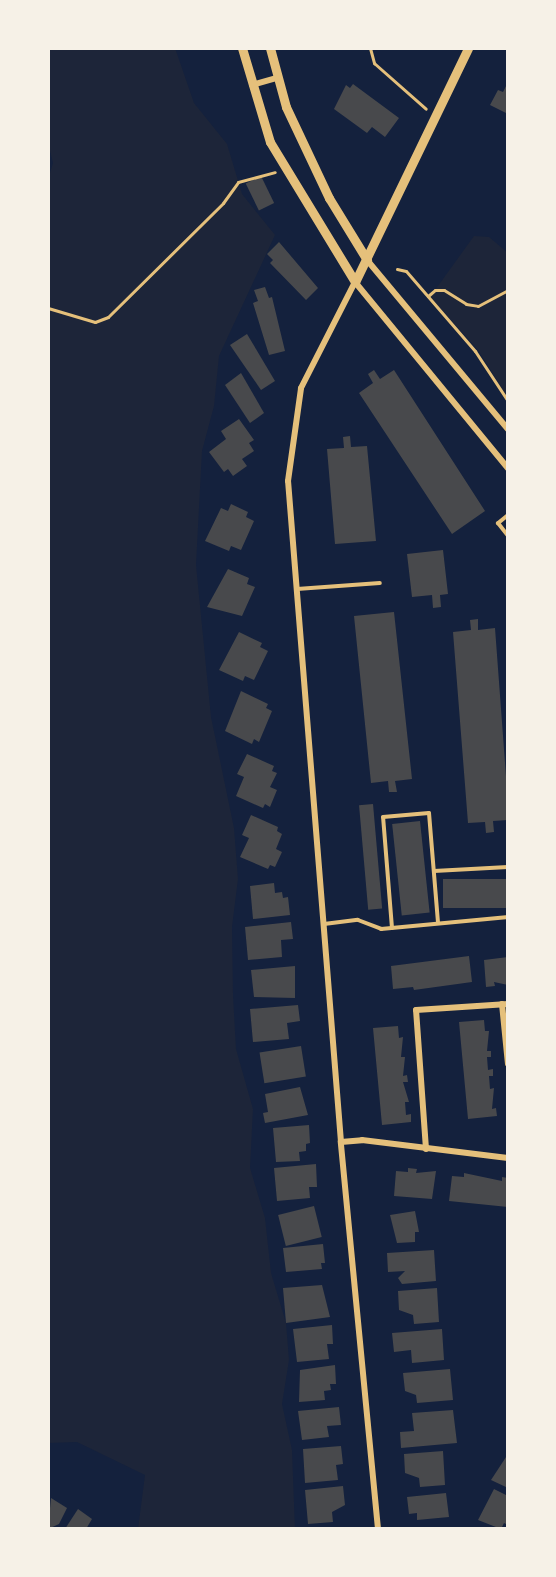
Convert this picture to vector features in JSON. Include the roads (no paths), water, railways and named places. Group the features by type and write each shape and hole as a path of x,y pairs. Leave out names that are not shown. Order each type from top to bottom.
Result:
{"street":[{"path":"242,48 270,142 355,282 508,468"},
{"path":"270,48 276,78 329,198 368,260 508,429"},
{"path":"378,1529 340,1142 288,481 301,388 368,260 468,48"},
{"path":"252,85 276,78"},
{"path":"426,1149 416,1010 505,1004 508,1064"},
{"path":"340,1142 362,1140 508,1158"}],"lane":[{"path":"508,515 498,523 508,536"},
{"path":"297,589 380,583"},
{"path":"392,928 382,817 429,813 438,923"},
{"path":"434,871 508,867"},
{"path":"324,924 358,920 381,929 508,916"}]}
